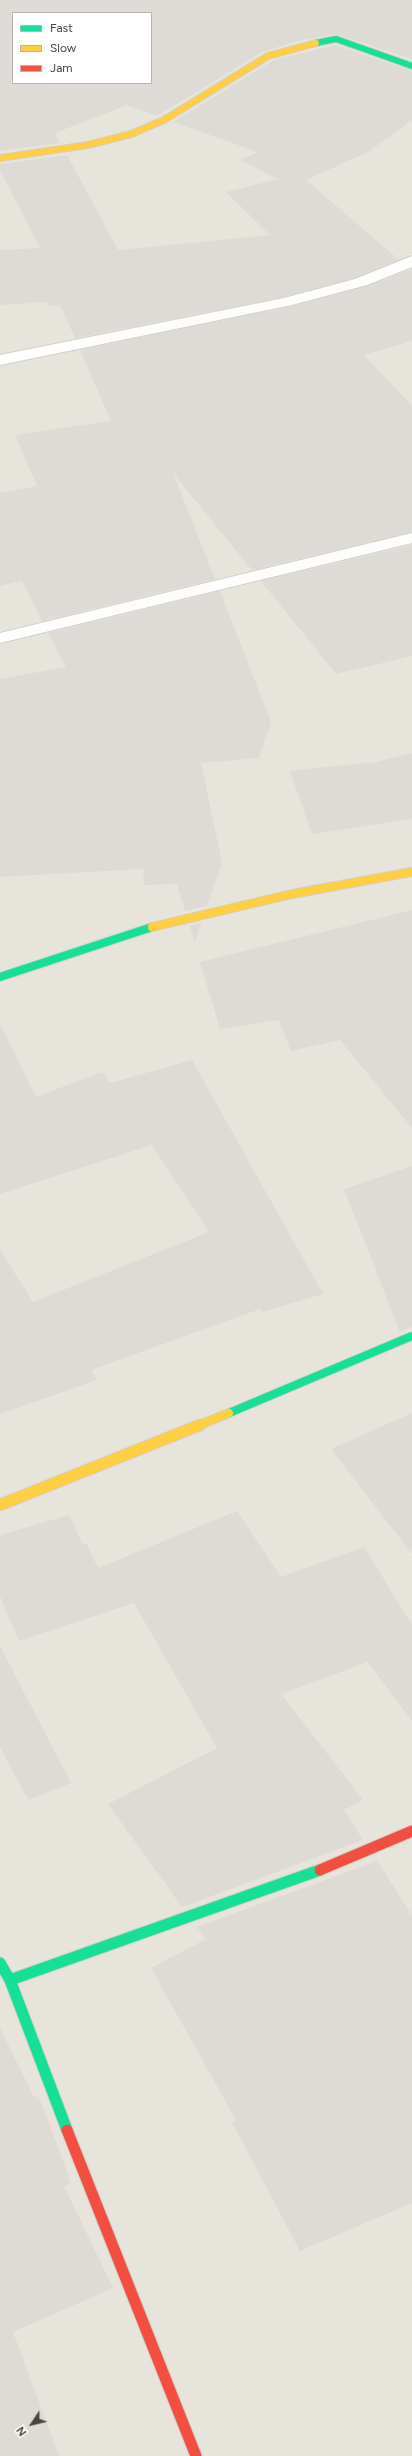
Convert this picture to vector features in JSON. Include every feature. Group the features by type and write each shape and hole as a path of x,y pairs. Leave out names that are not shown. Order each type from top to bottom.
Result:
{"street":[{"path":"0,158 88,145 131,134 164,120 268,56 303,45 336,39 412,66"},
{"path":"0,360 286,302 362,282 412,261"},
{"path":"0,638 52,627 412,538"},
{"path":"0,977 141,929 292,894 412,872"},
{"path":"0,1505 292,1388 412,1336"},
{"path":"10,1980 267,1890 359,1854 412,1831"},
{"path":"0,1963 10,1980 90,2191 196,2456"}],"shaded area":[{"path":"0,0 412,0 412,2456 0,2456"}],"building":[{"path":"0,0 412,0 412,59 336,34 298,41 262,52 157,116 127,105 55,133 60,143 0,151"},
{"path":"335,45 412,71 412,120 368,152 306,180 399,260 355,278 284,297 75,338 60,305 49,306 48,302 0,305 0,250 40,248 0,170 0,164 67,155 118,250 270,235 226,192 278,179 241,160 258,152 173,122 274,60"},
{"path":"410,270 412,271 412,341 364,355 412,406 412,532 252,570 173,473 215,579 42,621 22,581 0,586 0,493 37,486 15,435 111,421 80,350 292,306 367,286"},
{"path":"412,545 412,656 336,674 261,581"},
{"path":"220,591 271,722 259,758 201,763 222,863 207,906 185,911 177,884 144,885 143,869 0,877 0,679 66,667 48,633"},
{"path":"412,753 412,819 312,834 290,771 375,762"},
{"path":"412,910 412,1128 340,1040 291,1051 279,1020 220,1029 200,962"},
{"path":"201,923 195,942 190,926"},
{"path":"0,1024 36,1097 102,1072 110,1083 192,1060 323,1294 262,1312 260,1309 91,1370 97,1380 0,1414 0,1250 33,1302 209,1232 152,1145 0,1194"},
{"path":"412,1166 412,1327 400,1332 344,1189"},
{"path":"412,1413 412,1554 331,1449"},
{"path":"237,1511 281,1577 364,1547 412,1625 412,1721 368,1662 281,1694 363,1800 344,1810 363,1840 182,1907 108,1804 217,1748 134,1603 19,1641 0,1596 0,1535 69,1515 83,1545 86,1543 98,1568"},
{"path":"0,1646 71,1783 28,1800 0,1747"},
{"path":"377,1861 412,1915 412,2203 300,2251 232,2122 236,2120 151,1968 206,1939 197,1927"},
{"path":"0,2028 34,2097 38,2096 42,2104 71,2183 64,2186 113,2288 13,2332 59,2456 0,2456"}],"traffic: fast":[{"path":"316,43 336,39 412,66"},
{"path":"0,977 152,927"},
{"path":"229,1413 412,1336"},
{"path":"10,1980 320,1870"},
{"path":"0,1963 10,1980 67,2130"}],"traffic: slow":[{"path":"0,158 88,145 131,134 164,120 268,56 316,43"},
{"path":"152,927 292,894 412,872"},
{"path":"0,1505 229,1413"}],"traffic: jam":[{"path":"320,1870 412,1831"},
{"path":"67,2130 196,2456"}]}
